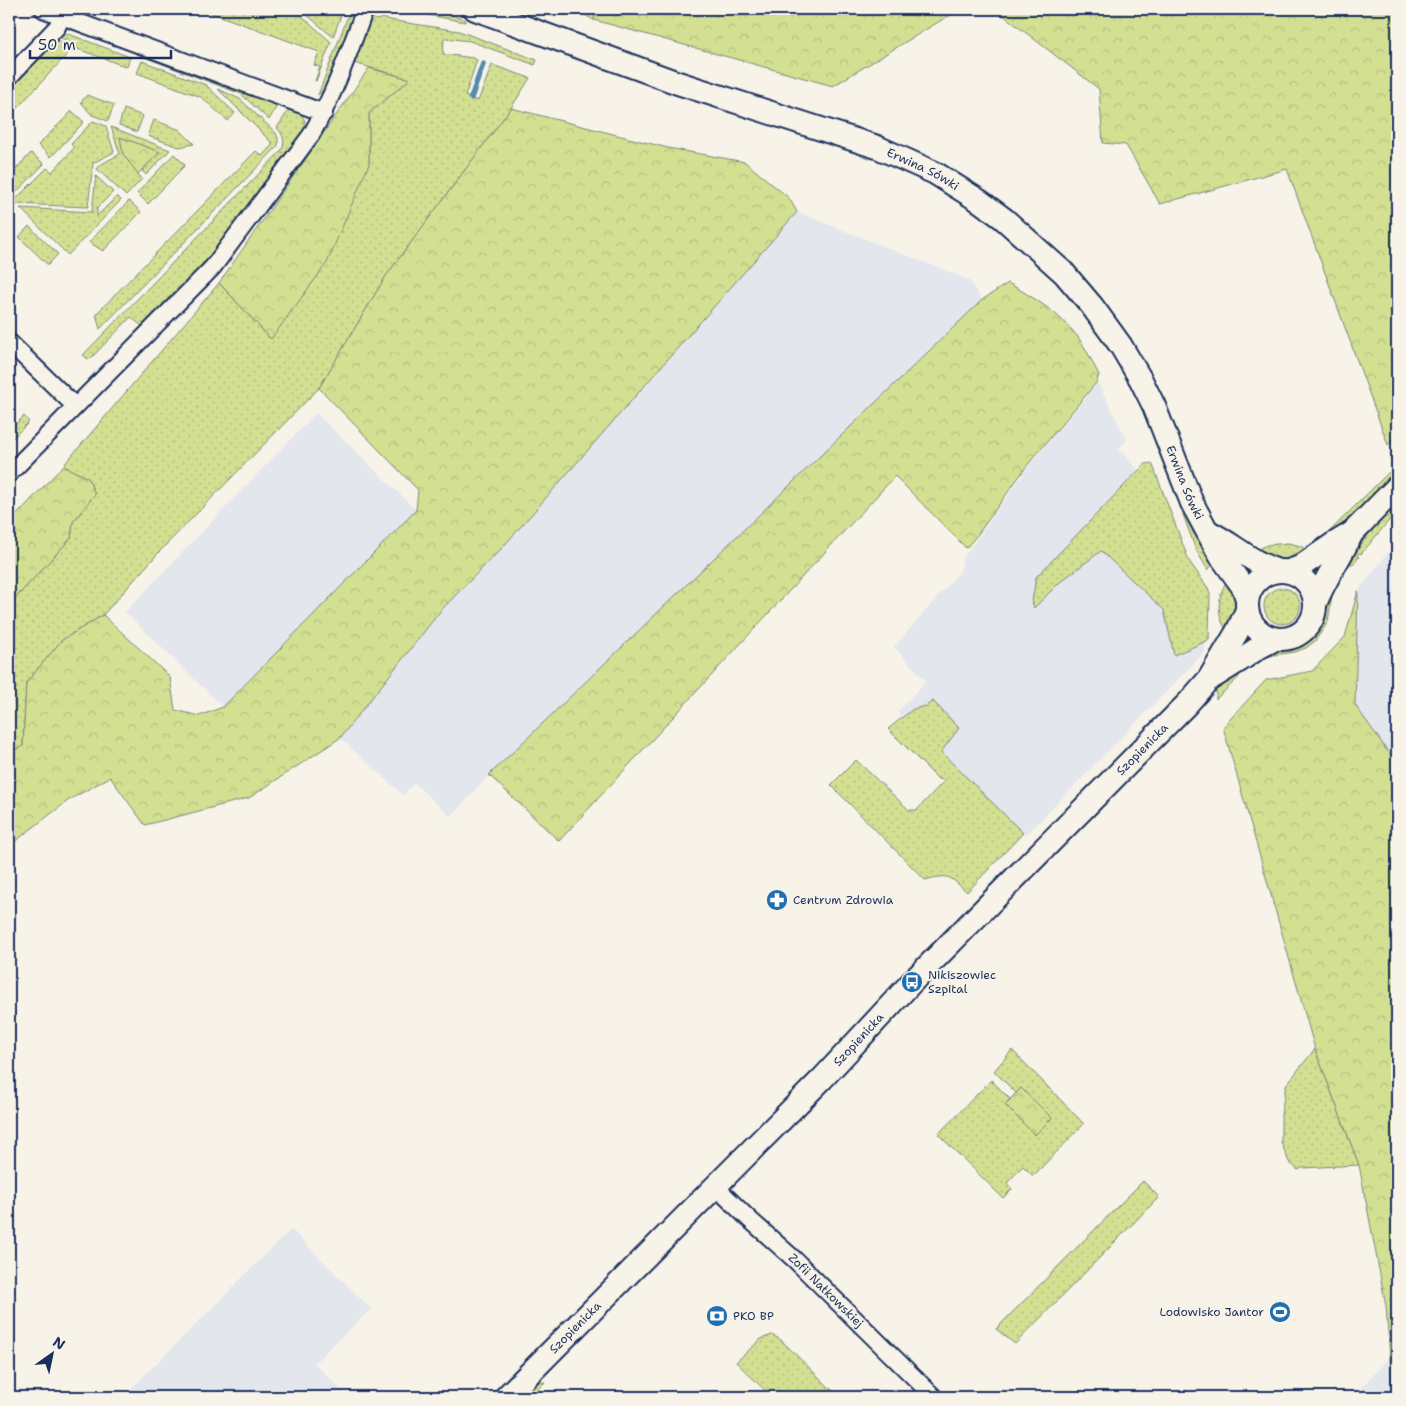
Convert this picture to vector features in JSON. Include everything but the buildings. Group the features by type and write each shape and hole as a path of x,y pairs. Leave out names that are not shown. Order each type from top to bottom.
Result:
{"street":[{"path":"43,9 324,113"},
{"path":"9,474 213,266 297,156 324,113 365,9"},
{"name":"Erwina Sówki","path":"475,9 668,80 876,147 935,174 981,202 1015,227 1046,255 1079,290 1106,325 1130,362 1158,416 1192,503 1220,555 1243,587 1247,605"},
{"path":"9,77 57,27 62,16"},
{"path":"9,342 75,406"},
{"path":"1352,533 1326,579 1316,602 1311,622 1305,630 1296,636 1286,639 1275,639 1257,630 1251,621 1247,605 1251,589 1257,580 1267,574 1300,567 1352,533 1397,487"},
{"name":"Erwina Sówki","path":"1209,532 1263,566 1283,571"},
{"path":"1283,571 1299,576 1308,583 1316,602"},
{"name":"Szopienicka","path":"506,1397 716,1187 822,1079 912,982 1187,704 1209,679 1240,628 1247,605"},
{"name":"Szopienicka","path":"1209,679 1275,639"},
{"name":"Zofii Nałkowskiej","path":"716,1187 800,1265 934,1397"}],"shaded area":[{"path":"797,212 969,280 982,300 489,775 451,817 414,783 403,795 340,738 442,609 502,548"},
{"path":"1098,383 1127,440 1119,449 1143,475 1205,629 1205,652 1026,835 897,712 926,681 894,647 961,570 963,558 1028,467"},
{"path":"316,413 416,510 223,707 125,612"},
{"path":"1397,541 1397,764 1354,705 1358,591"},
{"path":"291,1229 371,1309 314,1363 349,1397 123,1397"},
{"path":"1389,1358 1393,1397 1352,1397"}],"green space":[{"path":"201,9 294,9 331,42 316,81 320,67 314,65 319,52"},
{"path":"300,9 343,9 333,37"},
{"path":"396,9 435,9 466,20 465,22"},
{"path":"573,9 596,9 594,20"},
{"path":"596,9 962,9 833,86 594,20"},
{"path":"995,9 1397,9 1397,436 1388,445 1287,169 1160,204 1126,145 1103,143 1099,89"},
{"path":"352,10 355,11 326,87 318,95 349,13"},
{"path":"371,18 377,20 382,18 459,31 537,60 535,65 470,41 444,38 443,54 477,60 465,96 478,101 492,65 530,78 511,108 386,276 319,388 160,551 103,615 62,640 26,683 23,746 9,753 9,605 71,538 73,522 95,494 88,478 63,466 219,283 271,339 369,164 369,113 410,79 354,63"},
{"path":"63,32 130,57 127,67 75,48 77,44 58,37"},
{"path":"55,40 74,47 9,117 9,86"},
{"path":"145,55 278,104 269,120 241,94 144,57"},
{"path":"142,61 206,85 235,113 228,121 201,97 137,73"},
{"path":"369,68 410,79 369,113 369,164 327,263 271,339 219,283"},
{"path":"218,89 240,99 276,133 278,146 100,329 96,314 256,151 262,156 273,144"},
{"path":"87,95 114,105 108,121 92,115 81,102"},
{"path":"290,108 297,111 304,119 305,131 215,251 143,327 131,317 89,360 83,355 281,151 284,139 277,128"},
{"path":"511,108 668,148 745,162 789,198 797,212 502,548 442,609 340,738 249,798 145,825 110,777 69,800 9,846 9,753 23,746 26,683 62,640 103,615 170,677 175,710 199,716 223,707 416,510 418,490 319,388 386,276"},
{"path":"124,109 143,116 137,132 119,125"},
{"path":"72,111 84,122 51,157 38,145"},
{"path":"154,120 180,130 194,144 179,147 148,136"},
{"path":"93,121 106,126 114,152 93,163 88,207 15,204 13,202 47,168 52,172 74,148 71,144"},
{"path":"111,127 170,150 146,175 142,171 159,152 120,137 142,179 126,196 97,169 98,166 120,154"},
{"path":"120,137 160,152 138,174 123,154"},
{"path":"31,153 44,164 9,200 9,176"},
{"path":"174,154 185,165 148,204 137,193"},
{"path":"96,176 113,192 97,208 97,216 117,196 121,200 68,255 20,208 92,212"},
{"path":"129,201 141,212 103,251 89,242"},
{"path":"29,226 58,254 48,265 19,237"},
{"path":"1008,283 1028,294 1071,328 1084,346 1099,375 1096,383 1026,467 978,534 966,548 895,476 559,841 489,775 982,300"},
{"path":"24,416 29,422 9,442 9,431"},
{"path":"1152,463 1189,561 1210,593 1209,640 1174,655 1164,610 1101,551 1060,582 1034,608 1032,602 1036,577 1142,467"},
{"path":"63,466 88,478 95,494 73,522 71,538 9,605 9,523"},
{"path":"1389,472 1393,476 1357,513 1326,540 1326,535"},
{"path":"1397,503 1397,511 1361,554 1357,555 1359,557 1352,565 1348,561 1376,525"},
{"path":"1182,512 1195,535 1216,561 1208,570 1196,550"},
{"path":"1288,543 1301,546 1310,554 1294,561 1282,562 1271,559 1257,550 1267,545"},
{"path":"1230,577 1239,607 1229,633 1221,620 1219,605 1222,590"},
{"path":"1337,584 1332,595 1328,622 1315,641 1306,648 1295,652 1274,655 1259,660 1273,649 1295,646 1313,635 1323,619 1326,597"},
{"path":"1282,588 1289,589 1295,593 1299,599 1299,613 1295,619 1289,623 1282,624 1275,623 1269,619 1265,613 1264,606 1265,599 1269,593 1275,589"},
{"path":"1358,591 1355,705 1397,764 1397,1397 1393,1397 1386,1306 1359,1165 1315,1049 1223,727 1266,680 1312,671 1345,637"},
{"path":"1237,671 1238,678 1216,699 1216,689"},
{"path":"933,701 959,728 941,752 1023,833 967,892 948,877 925,880 831,785 856,760 909,810 917,810 945,780 938,779 888,729 913,709 926,706"},
{"path":"1315,1049 1359,1165 1302,1168 1298,1170 1289,1162 1281,1142 1281,1115 1286,1085"},
{"path":"1012,1050 1084,1124 1033,1176 1023,1166 1007,1183 1012,1189 1003,1198 938,1134 991,1080 1010,1099 1005,1105 1021,1088 1016,1093 994,1071"},
{"path":"1021,1088 1052,1118 1035,1135 1005,1105"},
{"path":"1143,1181 1159,1197 1015,1344 996,1329"},
{"path":"772,1335 781,1340 839,1397 772,1397 736,1362 761,1339"},
{"path":"535,1382 545,1382 530,1397 521,1397"}],"waterway":[{"path":"471,98 483,64"}],"place":[{"name":"Centrum Zdrowia","path":"777,900"},
{"name":"Nikiszowiec Szpital","path":"912,982"},
{"name":"Lodowisko Jantor","path":"1280,1312"},
{"name":"PKO BP","path":"717,1316"}]}
